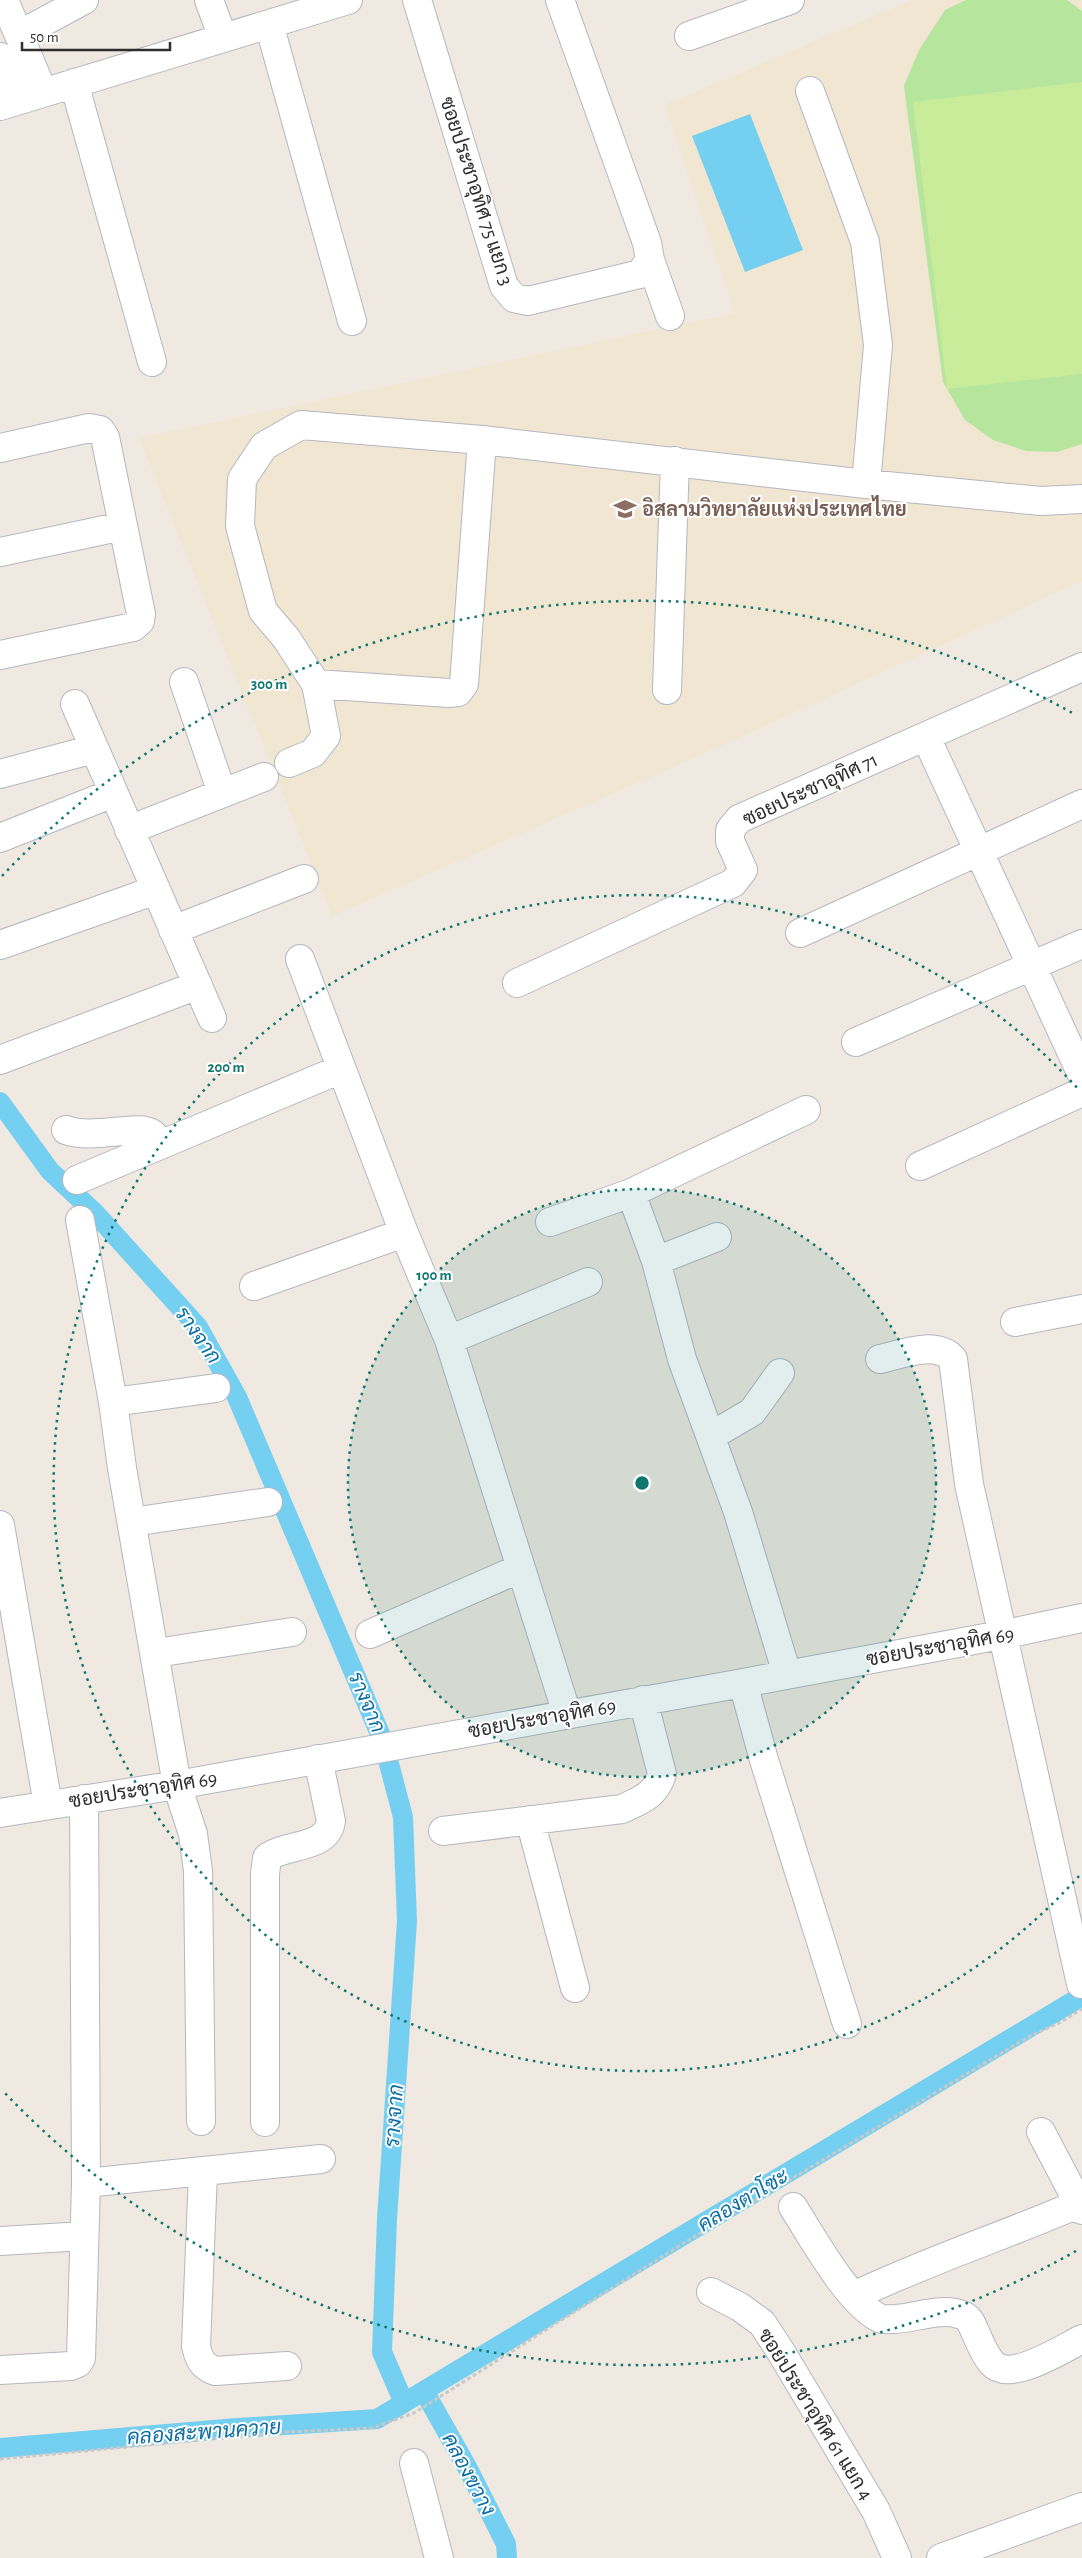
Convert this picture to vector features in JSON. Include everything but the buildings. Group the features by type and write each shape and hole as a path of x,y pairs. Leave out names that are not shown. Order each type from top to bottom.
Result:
{"street":[{"path":"4,0 43,92"},
{"path":"19,34 84,0"},
{"path":"209,0 223,38"},
{"path":"0,57 8,103 348,0"},
{"name":"ซอยประชาอุทิศ 75 แยก 3","path":"416,0 504,286 514,298 528,300 640,274 650,260"},
{"path":"560,0 647,243 650,260 670,316"},
{"path":"690,36 790,0"},
{"path":"269,24 352,321"},
{"path":"74,83 152,362"},
{"path":"810,91 865,242 878,345 866,484"},
{"path":"289,763 313,753 326,736 316,684 286,638 263,611 240,526 242,479 264,446 301,425 482,440 866,484 1041,501 1082,499"},
{"path":"0,448 89,428 100,430 105,437 141,614 140,622 133,627 0,655"},
{"path":"316,684 449,693 458,692 464,684 482,440"},
{"path":"667,690 675,461"},
{"path":"0,552 123,526"},
{"name":"ซอยประชาอุทิศ 71","path":"517,983 733,883 743,870 730,841 730,830 739,819 1082,667"},
{"path":"184,682 222,794"},
{"path":"75,704 212,1018"},
{"path":"926,737 1082,1075"},
{"path":"0,774 94,749"},
{"path":"130,830 264,777"},
{"path":"0,838 113,793"},
{"path":"800,933 1082,804"},
{"path":"173,930 304,879"},
{"path":"0,945 156,890"},
{"path":"856,1042 1082,944"},
{"path":"300,960 404,1233 449,1340 567,1714"},
{"path":"0,1060 198,985"},
{"path":"77,1180 341,1069"},
{"path":"920,1166 1082,1092"},
{"path":"550,1222 631,1193 806,1110"},
{"path":"66,1130 77,1134 90,1135 140,1130 150,1132 161,1145"},
{"path":"631,1193 656,1262 682,1359 738,1512 787,1674"},
{"path":"80,1220 113,1402 177,1785 193,1834 198,1871 201,2121"},
{"path":"254,1286 404,1233"},
{"path":"656,1262 717,1237"},
{"path":"449,1340 588,1282"},
{"path":"1015,1322 1082,1309"},
{"path":"880,1359 932,1348 946,1351 952,1359 970,1484 1001,1635 1081,1997"},
{"path":"711,1436 752,1412 780,1373"},
{"path":"113,1402 216,1388"},
{"path":"132,1522 268,1502"},
{"path":"1,1536 48,1805"},
{"path":"370,1634 522,1568"},
{"name":"ซอยประชาอุทิศ 69","path":"0,1813 177,1785 743,1683 1082,1618"},
{"path":"156,1653 292,1632"},
{"path":"743,1683 764,1760 847,2024"},
{"path":"443,1830 622,1809 647,1797 658,1786 662,1774 642,1700"},
{"path":"265,2122 264,1874 267,1858 275,1852 306,1844 323,1837 329,1830 331,1821 318,1759"},
{"path":"0,2370 71,2366 78,2363 81,2358 86,2183 84,1799"},
{"path":"530,1820 575,1988"},
{"path":"854,2296 911,2270 1080,2207 1041,2132"},
{"path":"86,2183 321,2159"},
{"path":"203,2172 196,2346 199,2360 206,2368 215,2371 287,2366"},
{"path":"793,2207 854,2296 880,2319 948,2313 968,2318 992,2364 1011,2371 1025,2367 1082,2339"},
{"path":"0,2241 84,2236"},
{"name":"ซอยประชาอุทิศ 61 แยก 4","path":"711,2292 740,2307 762,2324 781,2352 876,2511 897,2558"},
{"path":"414,2463 439,2558"},
{"path":"941,2558 1082,2507"}],"path":[{"path":"0,2459 285,2432 372,2428 414,2412 679,2246 1030,2036 1081,1997"}],"shaded area":[{"name":"อิสลามวิทยาลัยแห่งประเทศไทย","path":"912,0 1082,0 1082,581 694,758 332,916 139,438 735,313 665,105"}],"green space":[{"path":"966,0 1067,0 1082,11 1082,444 1057,452 1026,451 993,440 965,420 943,382 904,86 919,50 945,10"},
{"path":"1082,82 1082,374 947,389 913,102"}],"water":[{"path":"750,114 803,250 745,272 692,136"}],"waterway":[{"name":"รางจาก","path":"0,1102 50,1171 94,1212 198,1327 237,1397 383,1741 403,1817 407,1921 387,2219 382,2352 404,2403"},
{"name":"คลองตาโซะ","path":"0,2448 237,2428 377,2419 1082,1996"},
{"name":"คลองขวาง","path":"424,2391 468,2469 506,2544 507,2558"}],"place":[{"name":"อิสลามวิทยาลัยแห่งประเทศไทย","path":"625,509"}],"water label":[{"name":"คลองสะพานควาย","path":"204,2432"}]}
